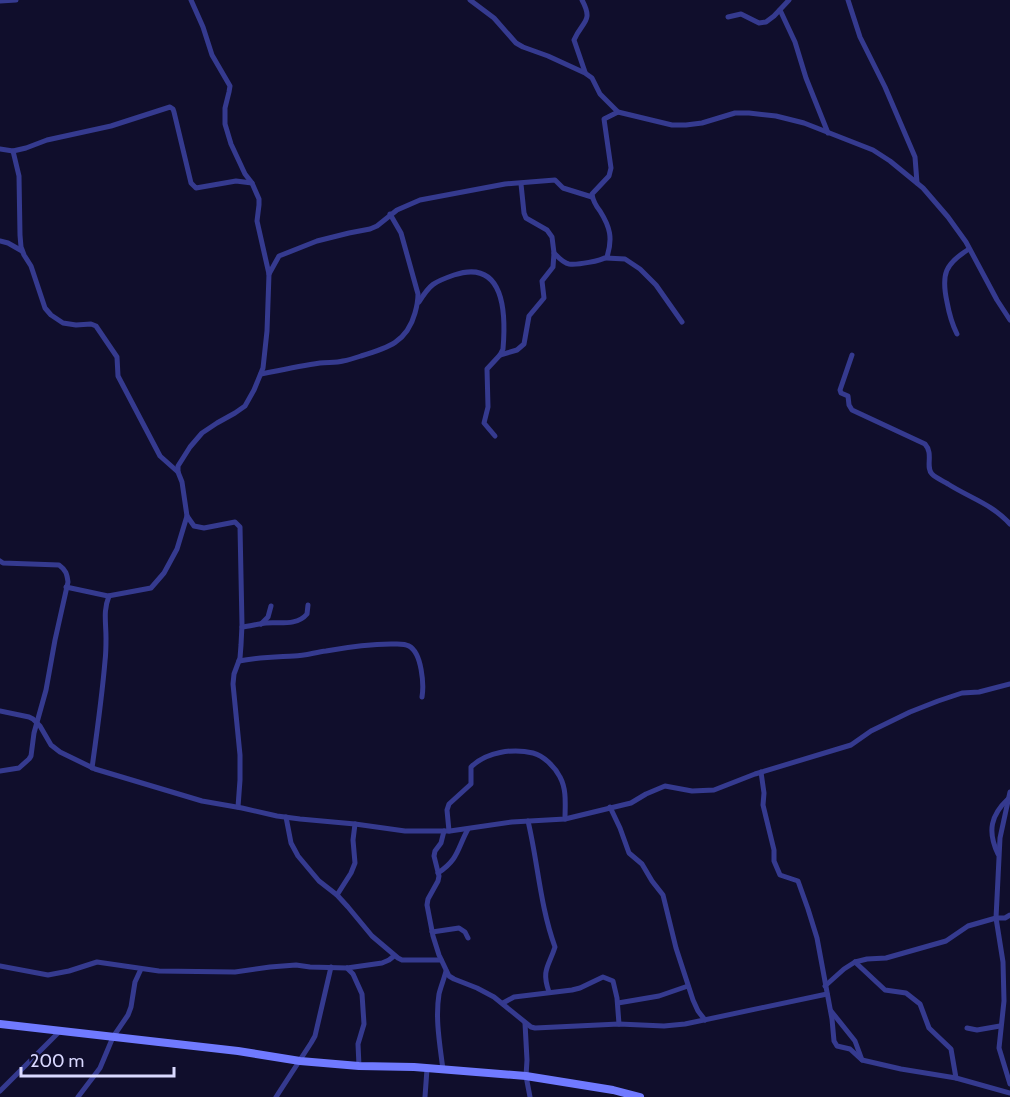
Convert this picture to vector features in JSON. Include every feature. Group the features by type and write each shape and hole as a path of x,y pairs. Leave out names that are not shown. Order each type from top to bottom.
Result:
{"street":[{"path":"0,1 16,0"},
{"path":"66,587 95,595 109,596 151,588 158,581 177,549 187,516 178,472 181,459 202,433 245,406 263,368 269,274 257,221 259,199 231,144 225,124 225,108 230,86 212,55 191,0"},
{"path":"470,0 494,18 516,43 592,78 600,94 618,112 672,125 702,123 735,113 797,121 873,150 890,160 923,188 959,231 1010,320"},
{"path":"582,0 588,12 587,19 574,40 585,73"},
{"path":"728,17 741,14 759,23 766,22 789,0"},
{"path":"848,0 860,37 878,71 915,157 917,183"},
{"path":"780,10 795,42 806,78 828,133"},
{"path":"0,149 13,151 170,108 174,112 196,188 236,181 252,183"},
{"path":"592,197 593,192 610,174 604,119 618,112"},
{"path":"13,151 19,176 22,251 31,266 46,311 63,323 96,326 117,357 118,376 160,456 178,472"},
{"path":"269,274 279,256 317,241 370,229 410,203 506,184 555,180 563,188 592,197 611,233 609,254 606,258"},
{"path":"500,355 517,350 524,344 529,316 544,298 542,280 553,267 552,237 549,232 524,216 521,184"},
{"path":"261,374 342,362 376,352 399,340 411,327 418,303 418,294 401,233 390,214"},
{"path":"0,241 22,251"},
{"path":"957,334 944,291 944,279 945,272 950,265 969,249"},
{"path":"554,253 570,264 606,258 625,259 640,269 656,285 681,322"},
{"path":"418,303 429,287 447,278 469,272 489,277 499,293 503,307 504,340 500,355 487,369 488,407 484,423 495,436"},
{"path":"852,355 840,390 848,396 852,410 925,444 929,450 931,473 954,488 990,506 1010,524"},
{"path":"187,516 194,526 200,528 232,522 240,526 242,627 239,660 233,684 240,755 238,807"},
{"path":"0,561 59,565 67,574 46,690 31,756 18,768 0,771"},
{"path":"92,768 100,720 105,662 104,612 109,596"},
{"path":"242,627 303,619 307,614 308,605"},
{"path":"261,624 268,617 272,606"},
{"path":"239,660 294,657 374,644 407,644 415,652 422,673 422,698"},
{"path":"0,711 28,717 37,722 51,745 92,768 202,801 285,817 405,831 446,831 565,819 631,803 665,786 692,791 714,790 761,772 851,745 871,731 938,701 962,693 979,692 1010,684"},
{"path":"565,819 564,788 561,778 546,761 531,753 506,752 486,757 471,767 471,784 450,804 447,810 446,831 434,856 438,881 427,905 432,932 441,960 452,979 477,988 502,1003 525,1023 535,1028 619,1024 663,1026 705,1020 827,994"},
{"path":"761,772 763,805 774,850 774,861 783,878 796,880 799,883 817,938 836,1045 850,1049 862,1060 956,1078 1010,1093"},
{"path":"1009,795 1000,838 996,918 1003,962 1004,1001 999,1048 1010,1084"},
{"path":"999,855 992,837 992,824 999,807 1009,795"},
{"path":"610,807 629,853 642,864 663,895 688,986 698,1011 705,1020"},
{"path":"285,817 291,843 298,856 319,881 337,895 372,936 394,956 402,960 441,960"},
{"path":"528,821 537,876 555,947 545,975 549,992"},
{"path":"337,895 355,863 353,840 355,824"},
{"path":"438,873 457,855 468,829"},
{"path":"825,986 855,962 886,958 946,941 968,926 1010,915"},
{"path":"432,932 459,928 468,938"},
{"path":"0,966 48,975 97,962 159,971 235,972 296,965 347,968 382,963 394,956"},
{"path":"855,962 885,990 906,993 920,1004 929,1028 951,1049 956,1078"},
{"path":"276,1097 315,1036 331,967"},
{"path":"347,968 357,980 363,994 364,1024 358,1044 359,1066"},
{"path":"78,1097 100,1068 113,1037 131,1007 135,982 141,969"},
{"path":"443,1070 438,1008 446,971"},
{"path":"502,1003 514,997 580,988 603,977 613,981 618,1003 619,1024"},
{"path":"618,1003 659,996 688,986"},
{"path":"830,1010 855,1041 862,1060"},
{"path":"525,1023 526,1076 530,1097"},
{"path":"0,1024 238,1051 300,1061 526,1076 602,1088 640,1097"},
{"path":"967,1028 977,1030 1000,1026"},
{"path":"0,1091 60,1031"},
{"path":"425,1097 427,1069"}]}
